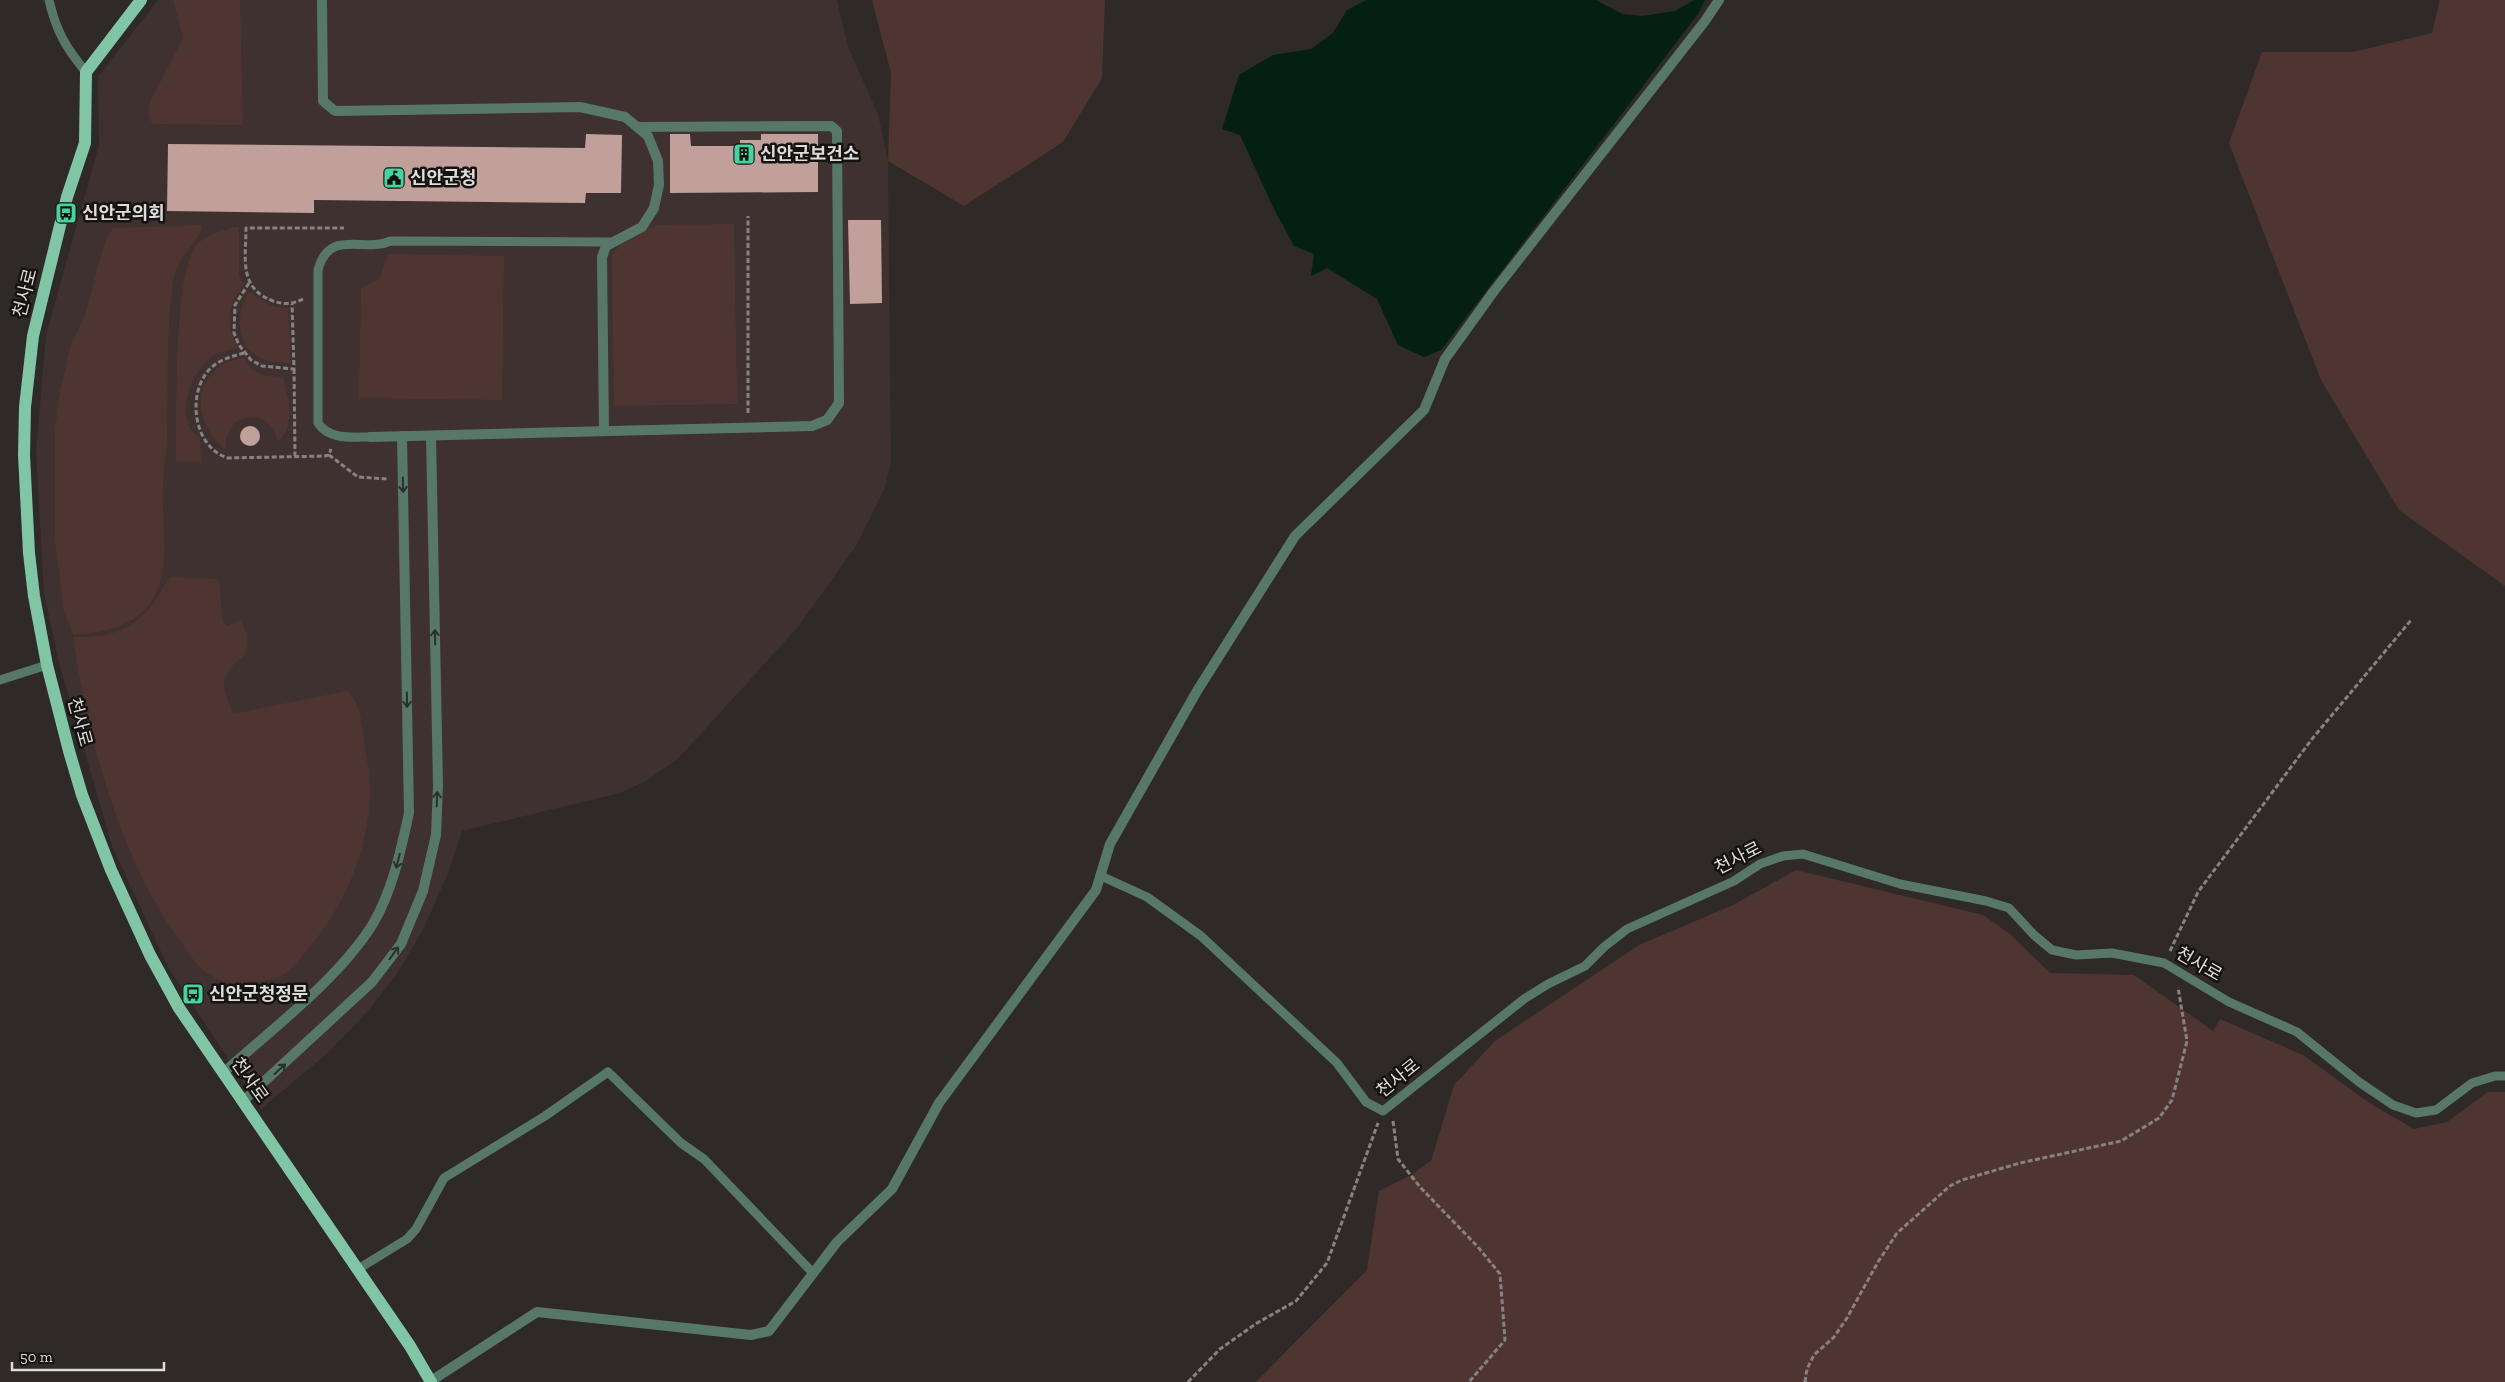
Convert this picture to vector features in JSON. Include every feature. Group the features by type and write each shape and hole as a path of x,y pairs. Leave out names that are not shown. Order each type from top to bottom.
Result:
{"main road":[{"path":"86,72 141,0"},
{"name":"천사로","path":"86,72 85,143 67,197 33,336 25,407 24,455 29,553 34,596 47,665 82,795 111,870 150,954 179,1008 358,1269 410,1346 431,1381"}],"street":[{"path":"322,0 323,101 335,111 580,107 625,117 648,136 658,161 659,185 654,208 642,227 611,242 606,246 602,257 604,431"},
{"path":"431,1381 537,1312 751,1335 769,1331 837,1242 892,1189 939,1103 1096,890 1110,844 1197,691 1295,536 1424,410 1445,359 1461,336 1705,21 1719,0"},
{"path":"370,437 812,426 827,420 839,403 837,131 831,126 637,127"},
{"path":"223,1073 346,960 374,921 396,868 409,813 402,436"},
{"path":"243,1101 372,982 401,944 423,891 436,835 438,785 431,436"}],"lane":[{"path":"49,0 54,21 66,48 86,72"},
{"path":"370,437 344,437 322,429 318,423 318,270 325,253 334,246 344,244 383,245 391,242 611,242"},
{"path":"0,680 47,665"},
{"name":"천사로","path":"1386,1108 1524,999 1548,984 1585,966 1604,947 1627,929 1734,881 1760,864 1783,856 1803,854 1900,884 1986,901 2009,908 2034,935 2052,950 2076,955 2112,953 2164,963 2229,1002 2297,1032 2359,1082 2393,1105 2416,1112 2436,1110 2472,1083 2495,1076 2505,1076"},
{"path":"1100,876 1147,897 1201,936 1337,1063 1366,1102 1386,1108"},
{"path":"358,1269 407,1239 416,1229 444,1178 545,1116 608,1072 681,1143 711,1165 813,1273"}],"path":[{"path":"748,216 748,428"},
{"path":"249,283 239,298 234,320 234,334 244,354 262,366 294,369"},
{"path":"292,304 295,456"},
{"path":"244,354 220,361 206,374 196,398 199,427 212,447 228,458 329,455 332,450 331,433"},
{"path":"2164,963 2198,892 2312,739 2412,619"},
{"path":"1806,1382 1807,1369 1814,1355 1844,1324 1878,1262 1897,1233 1950,1186 1962,1180 2020,1163 2121,1141 2159,1118 2172,1100 2188,1041 2176,969"},
{"path":"1386,1108 1395,1131 1398,1159 1420,1187 1478,1247 1500,1274 1505,1340 1469,1382"},
{"name":"천사로","path":"1188,1382 1220,1349 1257,1323 1296,1301 1327,1263 1386,1108"}],"shaded area":[{"name":"신안군청","path":"158,0 837,0 848,47 878,114 888,161 891,462 885,487 856,546 798,627 678,759 646,781 620,793 462,831 448,873 424,928 397,974 368,1011 328,1053 261,1109 168,967 112,846 59,663 44,593 36,452 46,335 99,145 98,77"},
{"path":"173,0 240,0 243,125 153,124 149,118 152,98 183,38"},
{"path":"872,0 1105,0 1102,78 1063,142 964,206 888,161 891,73"},
{"path":"1366,0 1596,0 1622,14 1642,16 1675,11 1694,0 1705,0 1698,14 1441,350 1424,357 1398,345 1377,299 1327,268 1311,276 1314,254 1294,246 1273,207 1240,135 1222,129 1239,75 1273,55 1311,49 1333,33 1347,10"},
{"path":"2440,0 2505,0 2505,586 2399,510 2321,380 2229,143 2262,52 2353,52 2432,33"},
{"path":"734,224 737,404 614,406 612,256 619,246 656,225"},
{"path":"202,225 197,238 176,269 171,297 168,338 167,440 163,483 164,558 163,572 159,585 147,607 139,616 129,622 108,630 73,635 64,612 55,539 55,430 60,392 70,347 86,313 106,239 113,228"},
{"path":"239,227 239,275 241,281 246,283 235,298 230,314 231,330 238,348 212,357 195,376 190,387 186,410 187,421 192,431 200,438 201,462 176,462 178,348 183,286 189,262 196,246 214,234"},
{"path":"388,254 504,256 502,400 359,398 361,289 380,278"},
{"path":"250,291 267,304 288,308 291,363 262,359 248,348 244,341 240,324 242,306"},
{"path":"244,358 251,368 260,374 283,377 290,411 288,427 278,442 268,423 257,418 243,419 235,422 226,438 226,450 209,431 201,408 201,396 204,384 211,374 224,364"},
{"path":"171,577 216,579 220,583 222,621 227,626 241,620 247,635 246,654 226,674 224,687 233,714 347,691 355,701 360,713 370,789 366,833 353,875 333,915 321,933 289,970 281,976 267,981 239,984 220,980 204,971 180,941 159,908 123,835 97,755 87,715 73,637 98,636 128,627 137,621 154,602"},
{"path":"1796,870 1983,915 2010,934 2050,973 2134,975 2213,1031 2220,1019 2303,1055 2371,1104 2414,1129 2447,1122 2488,1092 2505,1092 2505,1382 1256,1382 1367,1270 1379,1191 1411,1175 1431,1161 1454,1085 1495,1041 1639,945 1733,905"}],"building":[{"name":"신안군청","path":"586,134 622,135 621,193 586,193 585,203 314,200 314,213 167,211 168,144 585,148"},
{"name":"신안군보건소","path":"670,134 690,134 691,146 740,146 740,140 761,140 761,134 818,134 818,192 670,193"},
{"path":"848,220 881,220 882,303 850,304"},
{"path":"250,426 257,429 260,436 257,443 250,446 243,443 240,436 243,429"}],"place":[{"name":"신안군보건소","path":"744,154"},
{"name":"신안군청","path":"394,178"},
{"name":"신안군의회","path":"66,213"},
{"name":"신안군청정문","path":"193,994"}]}
